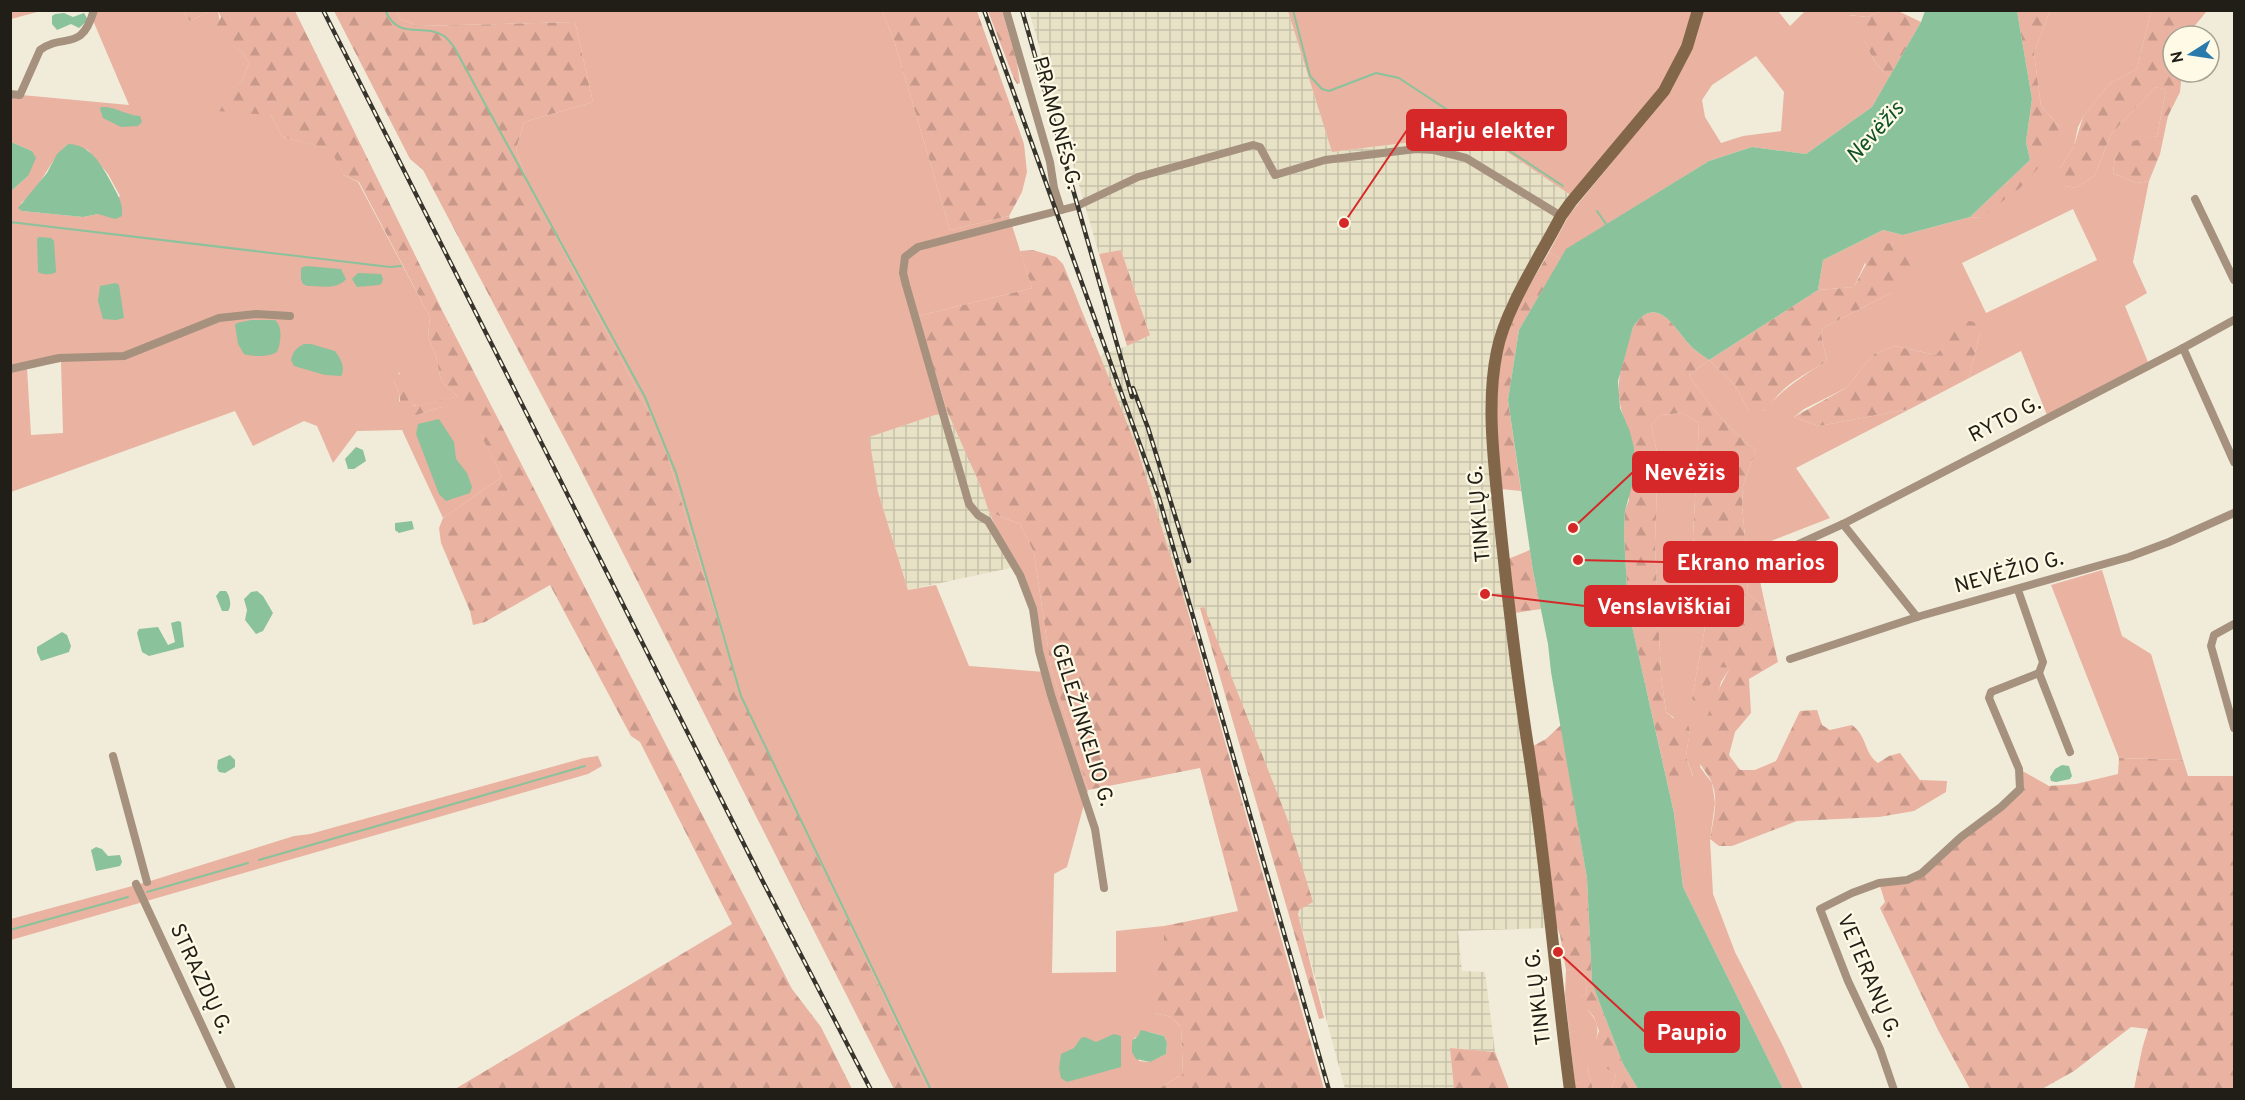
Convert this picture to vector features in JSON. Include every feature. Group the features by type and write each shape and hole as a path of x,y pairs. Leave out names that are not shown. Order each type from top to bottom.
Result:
{"main road":[{"name":"TINKLŲ G.","path":"1570,1089 1540,832 1502,542 1492,411 1494,369 1500,337 1506,321 1561,216 1664,91 1687,47 1698,10"}],"street":[{"path":"10,94 20,94 40,50 80,37 88,27 94,10"},
{"name":"PRAMONĖS G.","path":"903,273 905,256 912,250 1061,210 1054,188 1050,162 1006,10"},
{"path":"1061,210 1084,203 1138,177 1253,145 1260,147 1275,175 1324,160 1416,148 1434,150 1466,158 1561,216"},
{"path":"2195,199 2235,280"},
{"name":"GELEŽINKELIO G.","path":"903,273 969,504 978,515 988,521 1020,575 1033,609 1039,651 1051,694 1095,829 1104,888"},
{"path":"10,369 59,358 124,356 219,318 256,314 290,316"},
{"name":"RYTO G.","path":"1790,548 1843,524 2235,320"},
{"path":"2183,348 2235,462"},
{"name":"NEVĖŽIO G.","path":"1790,659 1917,617 2129,557 2235,513"},
{"path":"1843,524 1917,617"},
{"path":"2018,590 2043,662 2039,673 2070,752"},
{"path":"2235,624 2214,635 2211,646 2235,728"},
{"name":"VETERANŲ G.","path":"1894,1089 1880,1049 1848,981 1820,909 1879,883 1907,880 1922,873 1961,837 2001,807 2020,789 2019,769 1989,698 1991,692 2039,673"},
{"path":"113,756 147,882"},
{"name":"STRAZDŲ G.","path":"136,884 232,1089"}],"shaded area":[{"path":"1029,11 1288,11 1332,152 1412,142 1409,125 1448,112 1572,196 1523,282 1488,401 1546,928 1458,931 1462,971 1485,972 1495,1052 1450,1048 1454,1089 1345,1089 1298,914 1299,910 1204,608 1188,612 1137,448 1099,356 1127,346 1150,334 1121,250 1099,254"},
{"path":"947,411 980,485 993,523 1019,566 908,590 878,492 868,437"}],"green space":[{"path":"11,10 41,10 41,11 11,19"},
{"path":"89,11 183,11 190,21 211,11 218,11 223,40 242,52 249,63 242,81 221,97 271,115 282,137 331,149 344,175 358,182 430,317 428,337 436,356 440,376 444,384 457,396 416,406 399,372 394,382 399,393 399,401 414,416 438,408 465,403 502,477 443,518 402,430 357,431 333,463 317,426 304,421 253,446 235,411 11,492 11,191 28,176 32,151 11,142 11,94 129,105","holes":["68,144 88,150 108,174 120,196 98,214 83,217 22,211 21,203 34,190 55,158","61,362 63,433 31,435 27,368"]},
{"path":"183,11 211,11 190,21"},
{"path":"218,11 295,11 444,314 792,989 821,1027 852,1089 455,1089 732,924 640,742 631,736 550,585 485,622 473,625 470,611 441,543 439,528 443,518 502,477 465,404 438,408 414,416 401,410 399,393 394,382 396,372 410,385 414,394 413,404 415,406 457,396 444,384 440,376 436,356 428,337 430,317 359,182 344,175 330,149 282,137 271,115 217,111 220,97 242,81 249,63 242,52 222,40 214,29 221,17"},
{"path":"334,11 396,11 400,19 419,26 575,22 593,102 524,122 516,150 528,183 661,435 740,693 928,1089 894,1089 578,464 423,170 410,159"},
{"path":"396,11 882,11 894,40 950,230 1009,216 1032,288 918,316 947,411 869,437 878,492 908,590 936,585 969,666 1045,672 1033,609 989,512 1020,524 1034,553 1051,668 1088,790 1067,867 1054,874 1052,973 1116,972 1116,931 1164,926 1164,945 1155,1013 1171,1017 1181,1027 1183,1074 1158,1089 928,1089 740,693 661,435 528,183 516,150 524,122 593,102 575,22 419,26 400,19","holes":["1149,1032 1164,1036 1167,1043 1166,1054 1149,1062 1139,1061 1134,1038"]},
{"path":"882,11 977,11 1024,144 1027,172 1022,192 1009,216 950,230 894,40"},
{"path":"988,11 1002,11 1017,62 1020,83 1017,84 1014,79"},
{"path":"1288,11 1698,11 1675,73 1572,196 1448,112 1409,125 1412,142 1332,152"},
{"path":"1703,11 1778,11 1790,26 1805,11 1881,11 1868,17 1849,15 1860,30 1876,63 1890,76 1872,107 1806,154 1752,147 1709,161 1567,249 1561,259 1549,252 1569,215 1665,97","holes":["1756,56 1784,92 1781,131 1743,136 1721,143 1705,117 1702,100 1712,85"]},
{"path":"1881,11 1898,11 1921,22 1890,76 1876,63 1859,29 1847,15 1868,17"},
{"path":"2017,11 2050,11 2034,53 2041,106 2060,127 2058,146 2020,188 1980,218 1970,217 2030,160 2026,142 2032,99"},
{"path":"2050,11 2151,11 2137,69 2109,84 2083,117 2078,127 2074,146 2060,168 2065,186 2076,188 2095,175 2111,134 2156,87 2166,90 2157,136 2123,144 2115,157 2113,173 2136,183 2149,181 2133,262 2147,293 2125,306 2148,362 2047,415 2021,351 1969,378 1980,333 1945,344 1936,355 1895,346 1874,354 1846,388 1804,409 1794,417 1819,426 1910,409 1796,468 1830,518 1753,548 1766,609 1747,593 1748,571 1742,505 1743,486 1756,450 1719,416 1689,375 1709,360 1735,385 1749,411 1763,411 1793,384 1827,361 1821,334 1823,328 1891,293 1865,263 1854,287 1818,290 1823,260 1883,230 1903,235 1970,217 1980,218 2060,127 2041,106 2034,53","holes":["2073,209 2097,260 1986,313 1962,263"]},
{"path":"2151,11 2207,11 2196,24 2161,24 2161,84 2181,84 2180,92 2168,116 2160,154 2149,181 2136,183 2113,173 2115,157 2123,143 2157,136 2166,90 2156,87 2111,134 2095,175 2076,188 2065,186 2060,178 2060,168 2074,146 2083,117 2109,84 2137,69"},
{"path":"1897,242 1916,247 1913,272 1891,293 1823,328 1821,334 1827,361 1790,384 1761,412 1753,414 1749,411 1735,385 1709,360 1818,290 1854,287 1876,245"},
{"path":"1033,250 1056,257 1063,264 1137,448 1188,612 1324,1089 1158,1089 1183,1074 1181,1027 1171,1017 1155,1013 1153,1008 1157,953 1164,944 1164,926 1238,911 1200,768 1088,790 1051,668 1034,553 1020,524 989,512 980,485 947,411 918,316 1032,288 1020,251"},
{"path":"1121,250 1150,335 1127,346 1099,254"},
{"path":"1549,252 1561,259 1519,330 1508,400 1521,491 1501,489 1497,382 1504,340 1524,295"},
{"path":"1650,313 1664,316 1692,347 1709,360 1689,375 1719,416 1756,450 1743,486 1742,505 1748,571 1747,593 1766,609 1778,662 1749,679 1751,713 1735,732 1729,755 1740,770 1755,770 1776,761 1800,711 1817,710 1822,725 1830,730 1852,725 1861,734 1870,754 1878,763 1889,756 1900,753 1920,780 1947,781 1946,792 1914,811 1879,817 1797,821 1732,846 1719,846 1710,839 1715,796 1712,783 1700,764 1697,750 1705,721 1730,668 1718,667 1699,709 1692,699 1705,627 1693,537 1699,423 1682,413 1660,415 1651,425 1658,457 1655,544 1661,676 1666,712 1673,718 1683,714 1690,730 1686,756 1693,777 1666,777 1628,608 1624,534 1625,511 1629,500 1624,419 1619,394 1620,372 1633,327 1642,317"},
{"path":"1969,321 1974,322 1980,333 1969,378 1910,409 1819,426 1794,417 1846,388 1874,354 1895,346 1936,355 1958,327"},
{"path":"1682,413 1699,423 1693,537 1705,627 1692,699 1699,708 1718,666 1730,668 1721,682 1700,767 1712,783 1715,803 1710,839 1713,894 1735,952 1803,1089 1783,1089 1683,887 1674,813 1666,777 1693,776 1686,756 1690,729 1666,712 1661,676 1655,544 1658,457 1651,425 1660,415"},
{"path":"1530,550 1541,609 1515,613 1508,559"},
{"path":"2102,570 2122,636 2151,654 2183,760 2119,758 2051,585"},
{"path":"1204,607 1287,818 1313,902 1299,910 1298,914 1324,1018 1319,1019 1200,608"},
{"path":"1561,725 1587,878 1592,983 1623,1064 1638,1089 1612,1089 1616,1075 1613,1071 1602,1067 1596,1039 1599,1031 1594,1017 1589,1011 1574,1003 1574,999 1587,994 1585,974 1579,968 1566,970 1556,925 1533,746 1546,739"},
{"path":"598,756 602,766 588,774 11,940 11,919 147,882 294,836 310,834"},
{"path":"2119,758 2183,760 2188,776 2234,776 2234,1089 2134,1089 2148,1029 2131,1027 2074,1071 2042,1089 1970,1089 1938,1030 1880,908 1885,902 1879,883 1907,880 2020,789 2019,769 2049,786 2076,784 2118,774"},
{"path":"1579,968 1585,974 1587,994 1575,999 1593,1016 1597,1026 1596,1039 1616,1075 1612,1089 1593,1089 1587,1066 1580,1067 1580,1082 1575,1084 1565,995 1566,970"},
{"path":"1450,1048 1495,1052 1509,1089 1454,1089"},
{"path":"1583,1064 1587,1066 1593,1089 1575,1089 1575,1084 1580,1082 1580,1066"}],"water":[{"path":"1925,11 2017,11 2032,99 2026,142 2030,160 1970,217 1903,235 1883,230 1823,260 1818,290 1709,360 1692,347 1664,316 1650,313 1642,317 1633,327 1618,381 1620,408 1634,448 1633,482 1625,511 1624,534 1628,608 1674,813 1683,887 1783,1089 1638,1089 1623,1064 1592,983 1587,878 1548,644 1533,571 1508,400 1519,330 1566,249 1709,161 1752,147 1806,154 1872,107 1921,22"},
{"path":"64,13 73,17 84,13 88,20 79,28 71,24 57,30 52,24 52,16"},
{"path":"101,107 140,116 142,122 138,126 121,127 103,118"},
{"path":"11,142 32,151 36,158 28,176 11,191"},
{"path":"68,144 83,148 100,163 120,199 122,216 115,219 98,214 83,217 22,211 18,208 47,173 57,154"},
{"path":"39,237 51,238 54,241 56,272 54,273 38,272 37,239"},
{"path":"306,266 341,269 346,279 333,286 307,286 301,279 301,268"},
{"path":"358,273 381,274 382,283 357,287 352,279"},
{"path":"116,283 119,285 124,318 103,319 98,301 100,286"},
{"path":"251,320 275,320 281,335 277,352 261,356 244,354 238,344 235,325"},
{"path":"304,344 335,351 343,366 341,376 325,375 294,366 291,360 293,354"},
{"path":"439,419 454,442 456,459 467,473 472,487 470,493 446,501 439,494 416,434 418,424"},
{"path":"356,447 363,450 366,461 354,469 348,469 345,459"},
{"path":"412,521 414,529 399,533 395,530 395,523"},
{"path":"220,591 226,591 229,596 228,611 222,611 216,596"},
{"path":"257,591 263,596 273,613 263,631 256,634 245,620 247,610 244,599 251,592"},
{"path":"181,622 184,647 149,656 142,652 137,633 139,629 158,627 168,645 175,642 171,623"},
{"path":"62,632 67,635 71,646 69,652 41,661 37,647"},
{"path":"230,755 235,760 235,767 225,773 219,772 218,760"},
{"path":"2062,765 2069,766 2072,776 2070,779 2051,781 2050,777 2055,769"},
{"path":"96,847 102,849 108,856 120,855 122,862 120,866 96,871 91,850"},
{"path":"1141,1030 1164,1036 1167,1043 1166,1054 1150,1062 1136,1059 1132,1052 1132,1041"},
{"path":"1114,1034 1121,1036 1121,1067 1067,1082 1061,1078 1059,1068 1061,1054 1074,1048 1081,1038 1085,1037 1096,1042"}],"waterway":[{"path":"385,10 397,26 404,29 436,32 445,37 454,47 645,397 676,473 741,696 931,1090"},
{"path":"1293,10 1310,76 1322,89 1329,91 1376,73 1399,78 1563,186"},
{"path":"1597,211 1606,224"},
{"path":"10,222 390,267 401,266"},
{"path":"259,860 585,766"},
{"path":"147,892 248,863"},
{"path":"10,930 128,897"}],"railway":[{"path":"323,10 761,878 871,1090"},
{"path":"984,10 1159,498 1329,1090"},
{"path":"1022,10 1132,397"},
{"path":"1133,388 1148,428 1189,561"}],"place":[{"name":"Harju elekter","path":"1344,223"},
{"name":"Nevėžis","path":"1573,528"},
{"name":"Ekrano marios","path":"1578,560"},
{"name":"Venslaviškiai","path":"1485,594"},
{"name":"Paupio","path":"1558,952"}]}
